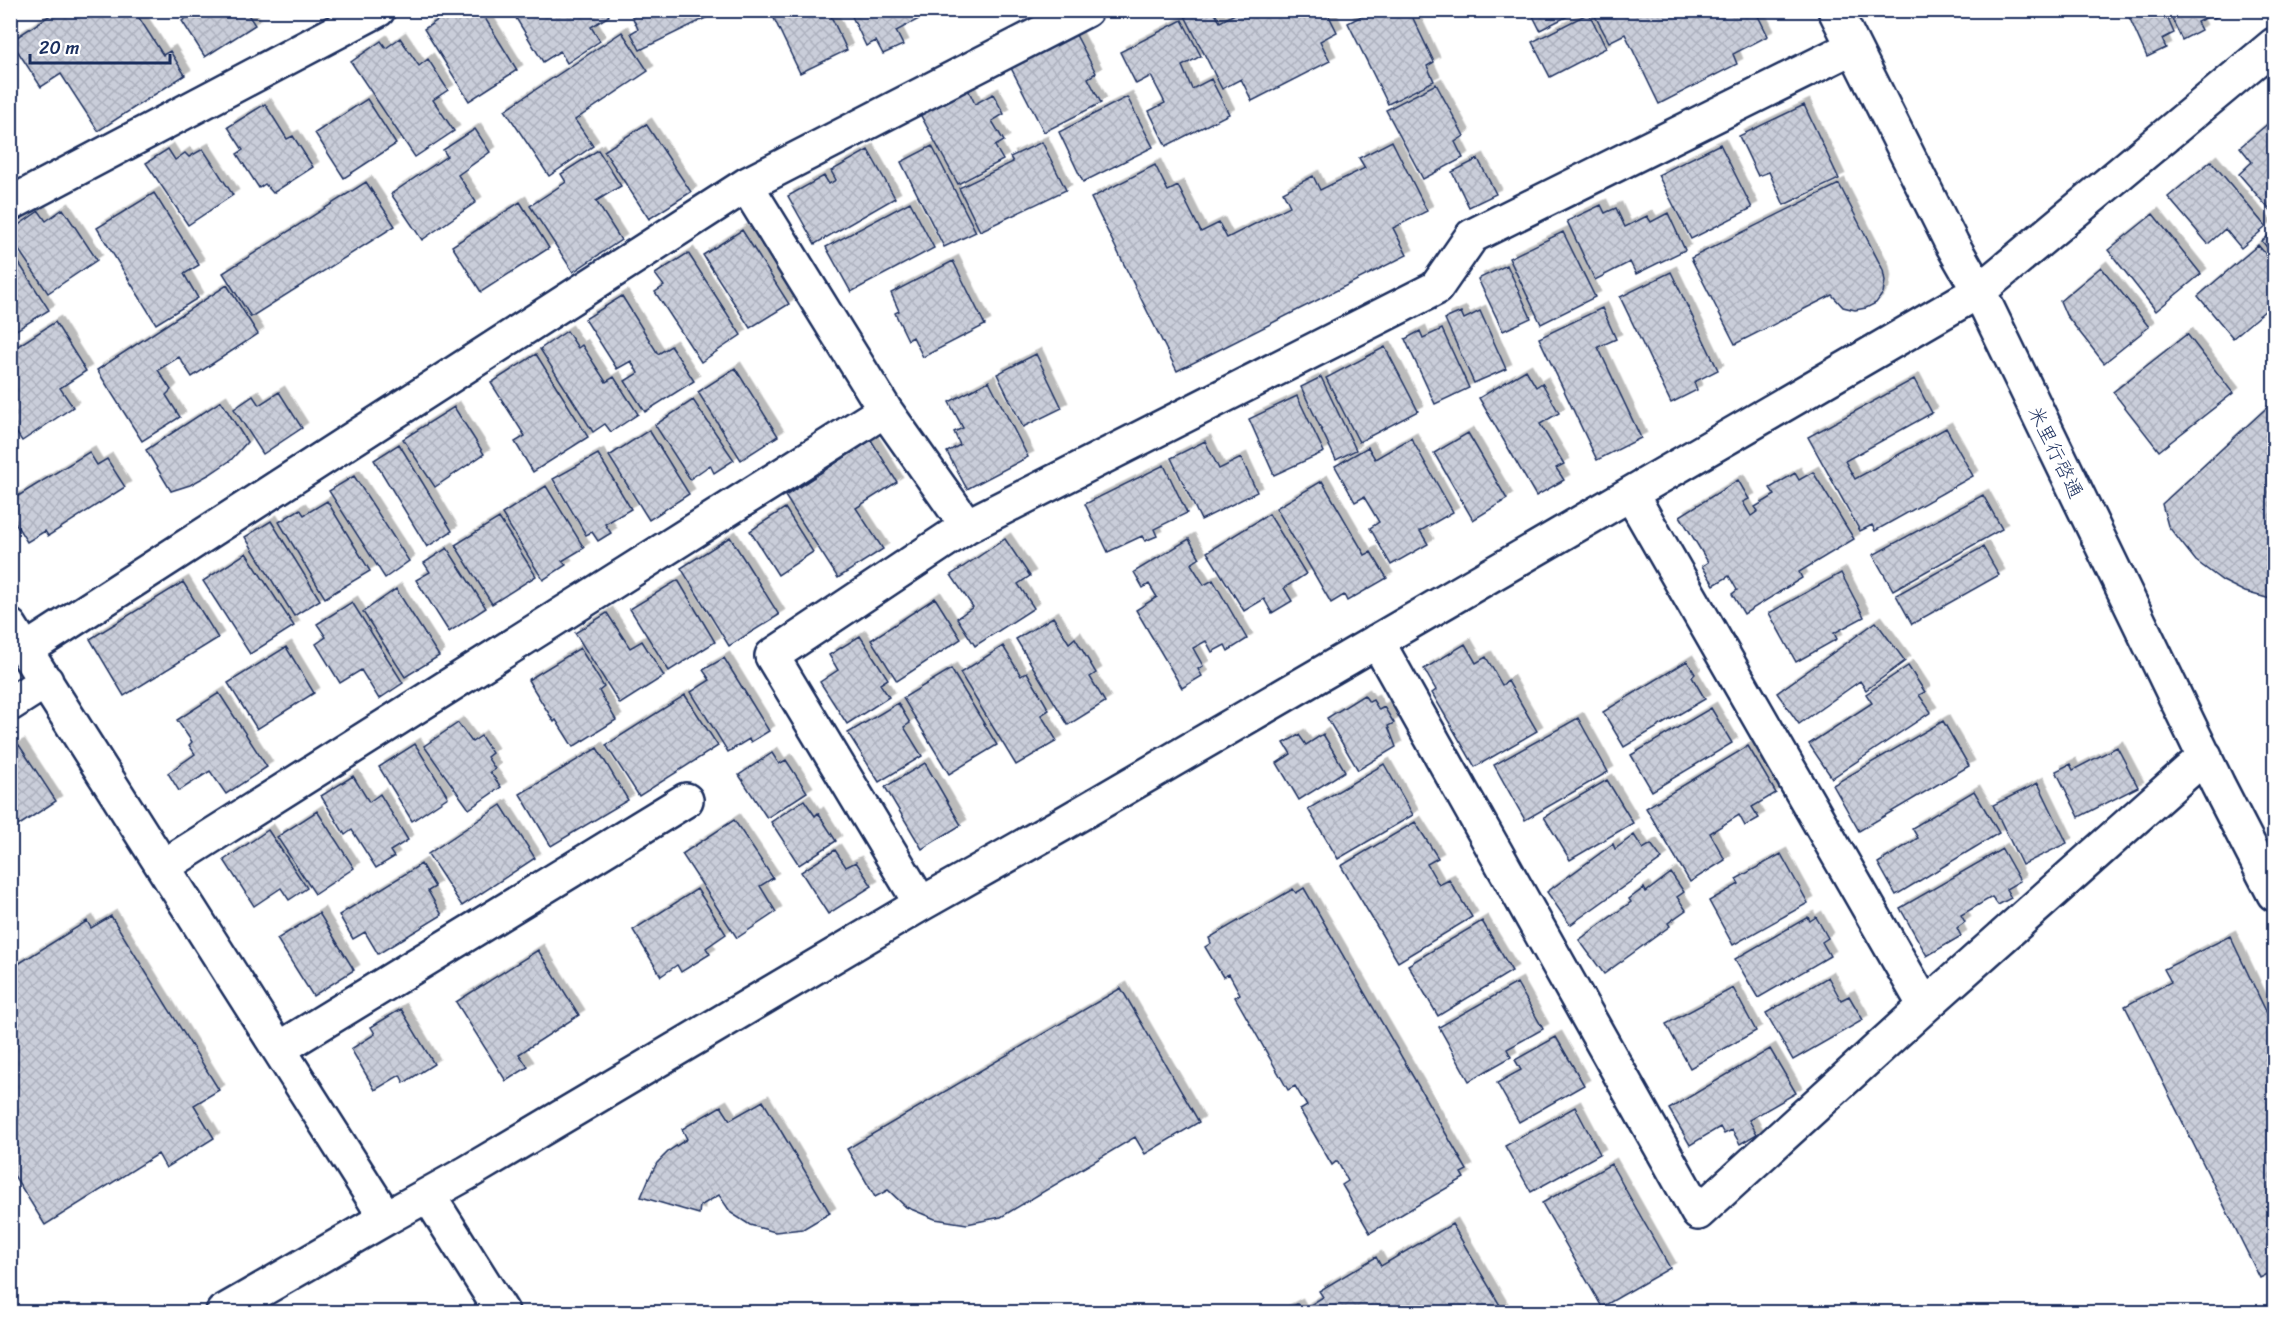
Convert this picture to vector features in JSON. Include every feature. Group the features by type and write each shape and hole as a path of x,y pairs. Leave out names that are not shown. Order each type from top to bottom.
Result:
{"street":[{"path":"10,204 378,10"},
{"path":"386,1218 18,638 746,185 1086,10"},
{"name":"米里行啓通","path":"1835,10 1952,244 1978,291 2211,770 2272,888"},
{"path":"223,1312 428,1195 921,904 1978,291 2274,45"},
{"path":"921,904 772,656 967,526 1436,288 1472,236 1853,47"},
{"path":"746,185 885,410 967,526"},
{"path":"164,866 885,410"},
{"path":"1631,494 1924,1006"},
{"path":"1377,641 1698,1213 1924,1006 2211,770"},
{"path":"10,704 46,681"},
{"path":"279,1049 686,801"},
{"path":"428,1195 502,1312"}],"building":[{"path":"58,10 134,10 163,55 170,51 185,75 98,131 61,74 41,87 11,41"},
{"path":"198,10 245,10 255,25 205,57 182,21"},
{"path":"453,10 480,10 517,70 469,101 424,29"},
{"path":"511,10 605,10 609,16 591,27 600,41 567,63 560,51 543,62"},
{"path":"633,10 705,10 708,17 640,50 631,33 638,29 630,12"},
{"path":"770,10 828,10 847,50 800,73"},
{"path":"849,10 915,10 919,19 896,31 903,45 883,54 876,41 866,46"},
{"path":"1182,10 1213,10 1220,22 1242,10 1326,10 1337,32 1320,41 1330,61 1252,101 1241,79 1222,89"},
{"path":"1373,10 1409,10 1434,62 1427,66 1434,81 1388,104 1348,23"},
{"path":"1530,10 1580,10 1540,30"},
{"path":"1601,10 1755,10 1768,36 1733,54 1737,64 1659,104 1625,34 1609,42 1594,14"},
{"path":"2126,10 2164,10 2174,33 2162,39 2166,48 2147,57"},
{"path":"2168,10 2207,10 2210,16 2197,22 2201,30 2182,40"},
{"path":"2210,10 2230,10 2214,18"},
{"path":"1589,13 1606,48 1550,77 1532,42"},
{"path":"1182,20 1201,56 1182,66 1192,89 1211,79 1229,114 1166,146 1149,111 1165,103 1151,76 1136,84 1120,52"},
{"path":"622,32 648,71 575,120 593,146 549,176 505,110"},
{"path":"1075,33 1096,73 1088,78 1101,103 1044,132 1010,66"},
{"path":"400,38 419,66 428,59 448,90 433,100 454,131 415,157 351,62 381,41 386,48"},
{"path":"1436,84 1464,136 1455,142 1463,158 1423,179 1386,110"},
{"path":"968,89 975,104 993,94 1004,114 992,121 1004,141 995,146 1003,160 958,184 920,114"},
{"path":"1127,97 1153,147 1083,182 1059,132"},
{"path":"367,99 396,144 344,178 315,133"},
{"path":"265,104 287,139 293,136 313,167 273,193 265,184 259,188 237,154 243,150 228,127"},
{"path":"1804,105 1839,179 1784,205 1769,172 1758,176 1739,136"},
{"path":"2270,122 2274,126 2274,215 2239,174 2252,162 2240,147"},
{"path":"646,124 691,192 649,219 604,151"},
{"path":"475,129 490,152 458,175 476,202 422,240 391,194 447,156 443,150"},
{"path":"1392,141 1427,211 1393,228 1407,255 1177,371 1091,198 1155,165 1168,191 1178,186 1201,232 1219,223 1227,238 1290,206 1283,192 1313,176 1320,190 1365,168 1359,158"},
{"path":"1042,142 1066,190 980,231 959,188 1013,162 1010,157"},
{"path":"1720,144 1752,208 1691,239 1658,175"},
{"path":"932,146 976,232 944,247 901,162"},
{"path":"168,149 175,160 185,153 189,157 203,149 233,195 188,225 146,163"},
{"path":"598,150 621,186 596,201 621,240 573,272 530,206 566,182 561,174"},
{"path":"868,150 895,198 815,244 788,196 824,176 829,184 836,180 831,171"},
{"path":"1478,159 1496,194 1469,207 1452,172"},
{"path":"2211,161 2266,227 2241,248 2225,229 2208,244 2168,197"},
{"path":"366,182 395,226 251,317 223,273"},
{"path":"1839,184 1883,270 1885,281 1883,293 1876,303 1855,310 1843,307 1832,295 1735,344 1691,258"},
{"path":"154,193 199,265 184,274 198,298 156,324 97,228"},
{"path":"520,202 549,248 481,292 452,246"},
{"path":"910,202 934,248 851,292 826,247"},
{"path":"1601,205 1605,213 1616,208 1625,227 1647,216 1651,222 1668,213 1685,250 1636,274 1630,262 1595,280 1567,221"},
{"path":"63,209 97,260 48,293 10,237 10,231 39,211 46,221"},
{"path":"2153,214 2201,274 2156,311 2108,250"},
{"path":"742,230 789,304 750,328 703,255"},
{"path":"2274,231 2274,256 2262,241"},
{"path":"1563,232 1595,297 1541,324 1509,258"},
{"path":"2258,245 2274,264 2274,303 2233,338 2198,296"},
{"path":"688,253 741,335 701,362 655,292 664,286 655,274"},
{"path":"17,260 49,310 10,334 10,265"},
{"path":"953,261 985,325 923,357 913,337 908,340 895,313 899,311 891,293"},
{"path":"1507,265 1531,318 1503,331 1478,279"},
{"path":"2101,267 2149,327 2104,363 2066,315 2060,301"},
{"path":"1671,272 1718,370 1694,382 1697,390 1671,403 1620,297"},
{"path":"227,285 258,334 192,377 179,357 158,370 171,390 166,395 180,417 142,441 97,370"},
{"path":"622,296 658,354 671,346 694,381 645,412 625,381 638,373 631,361 617,369 585,319"},
{"path":"1602,308 1616,339 1598,347 1641,438 1597,460 1539,338"},
{"path":"1480,311 1506,369 1474,383 1445,319 1461,312 1464,319"},
{"path":"55,322 86,371 60,388 73,407 22,441 10,423 10,351"},
{"path":"1442,329 1469,388 1435,404 1405,339 1420,331 1423,338"},
{"path":"567,331 578,348 582,345 606,382 614,377 638,414 611,432 605,424 593,432 540,349"},
{"path":"2187,334 2233,393 2159,451 2113,392"},
{"path":"1385,347 1418,411 1359,442 1326,378"},
{"path":"536,354 588,437 533,472 515,442 525,436 491,383"},
{"path":"1036,354 1062,408 1023,427 997,374"},
{"path":"735,368 778,436 741,460 698,392"},
{"path":"1526,370 1536,387 1542,383 1559,413 1540,424 1564,464 1556,468 1564,480 1536,496 1479,398"},
{"path":"1321,377 1356,450 1336,460 1301,387"},
{"path":"1914,379 1932,413 1845,461 1855,479 1946,428 1973,476 1875,531 1872,525 1860,531 1808,437"},
{"path":"989,381 1028,457 967,489 947,452 960,445 954,432 963,428 949,402"},
{"path":"279,392 302,428 263,454 234,409 253,396 259,405"},
{"path":"1297,396 1324,452 1274,475 1249,419"},
{"path":"693,400 734,460 714,473 710,465 690,479 655,425"},
{"path":"221,401 247,442 231,460 210,474 190,485 171,491 146,450"},
{"path":"2274,401 2274,600 2245,592 2223,581 2196,561 2168,526 2162,504"},
{"path":"454,407 484,454 435,487 403,439"},
{"path":"649,430 689,494 649,520 609,456"},
{"path":"1468,433 1507,499 1473,520 1434,453"},
{"path":"1411,438 1453,512 1420,531 1428,544 1391,565 1370,528 1379,522 1364,497 1355,502 1335,466 1368,447 1375,459"},
{"path":"871,440 897,482 856,508 883,549 838,578 785,496"},
{"path":"1205,441 1219,469 1241,458 1257,492 1201,520 1171,458"},
{"path":"399,444 452,531 427,547 374,460"},
{"path":"89,452 97,465 107,459 125,487 48,536 45,531 27,542 10,515 10,501"},
{"path":"598,454 631,509 605,524 611,533 598,541 592,532 586,535 553,479"},
{"path":"1164,465 1187,513 1154,529 1157,536 1145,541 1142,536 1108,552 1085,504"},
{"path":"1813,472 1854,539 1799,572 1802,578 1744,614 1732,594 1737,590 1729,576 1714,585 1702,566 1708,562 1680,516 1738,480 1749,499 1743,502 1751,516 1758,511 1755,507 1775,495 1770,488 1795,473 1799,480"},
{"path":"354,476 409,561 385,578 329,491"},
{"path":"1322,481 1365,555 1371,552 1387,578 1347,601 1344,595 1331,603 1276,508"},
{"path":"546,486 584,548 562,561 566,565 543,580 502,514"},
{"path":"1983,495 2002,529 1893,590 1873,555"},
{"path":"327,501 370,571 325,598 279,522 300,509 304,515"},
{"path":"785,508 813,552 778,575 750,531"},
{"path":"1269,514 1306,574 1284,588 1292,601 1272,613 1264,599 1244,611 1207,552"},
{"path":"499,518 536,576 492,604 455,545"},
{"path":"271,521 320,600 294,616 245,537"},
{"path":"730,537 779,615 729,646 681,568"},
{"path":"1005,539 1030,576 1018,584 1034,608 975,646 957,618 973,607 951,575"},
{"path":"1189,539 1200,558 1191,564 1204,585 1213,580 1247,639 1228,651 1225,645 1212,652 1206,641 1193,648 1203,666 1198,669 1202,676 1182,688 1136,610 1157,597 1149,584 1143,588 1134,572"},
{"path":"1983,547 1999,575 1912,624 1896,595"},
{"path":"447,548 486,608 449,632 416,580 430,572 424,563"},
{"path":"246,553 294,626 250,654 203,581"},
{"path":"1841,573 1864,617 1834,633 1837,639 1796,662 1769,613"},
{"path":"678,580 715,642 669,671 630,609"},
{"path":"183,582 218,638 124,696 90,639"},
{"path":"396,589 439,656 405,677 363,612"},
{"path":"935,598 961,639 897,681 871,640"},
{"path":"352,602 403,683 379,699 361,670 340,683 316,644 326,637 317,624"},
{"path":"607,613 630,648 642,641 664,676 620,704 575,633"},
{"path":"1053,617 1069,643 1075,638 1096,673 1090,677 1105,702 1068,725 1016,639"},
{"path":"1876,622 1905,661 1866,690 1860,681 1799,724 1777,693"},
{"path":"860,636 888,679 880,684 889,697 847,724 820,682 838,670 829,655"},
{"path":"1465,644 1476,663 1486,657 1502,685 1508,681 1537,731 1475,767 1432,693 1436,690 1424,669"},
{"path":"1003,646 1021,676 1027,672 1049,710 1041,715 1057,741 1016,765 960,673"},
{"path":"286,647 314,693 257,729 228,683"},
{"path":"580,648 604,687 599,691 616,720 573,747 556,720 554,722 528,680"},
{"path":"724,658 769,731 751,742 749,739 728,752 691,692 710,680 703,670"},
{"path":"1687,661 1695,674 1692,677 1705,699 1624,747 1603,712"},
{"path":"1908,666 1925,692 1919,695 1931,712 1832,778 1809,744 1872,703 1866,694"},
{"path":"951,669 997,745 949,774 903,698"},
{"path":"219,693 267,767 226,794 210,771 179,791 168,773 195,754 189,745 192,742 177,720"},
{"path":"685,695 718,746 639,796 606,745"},
{"path":"1364,695 1369,702 1373,700 1379,710 1384,707 1394,723 1388,726 1396,747 1358,770 1327,718"},
{"path":"898,703 910,723 904,727 922,756 879,782 848,733"},
{"path":"1711,708 1732,743 1652,791 1631,755"},
{"path":"1578,718 1608,772 1525,820 1494,765"},
{"path":"1943,721 1969,766 1859,831 1833,785"},
{"path":"458,723 472,742 481,736 492,753 487,757 495,769 490,772 501,787 469,809 424,746"},
{"path":"1323,734 1345,771 1299,800 1277,763 1291,754 1284,743 1299,735 1306,745"},
{"path":"415,744 448,797 412,821 379,767"},
{"path":"19,745 56,801 10,831 10,750"},
{"path":"1748,746 1776,793 1752,807 1759,818 1745,826 1739,815 1710,833 1725,860 1690,882 1646,808"},
{"path":"2117,747 2138,787 2079,817 2056,771 2070,764 2073,770"},
{"path":"597,748 628,800 551,846 520,794"},
{"path":"772,753 779,764 786,760 807,792 767,818 739,775"},
{"path":"925,763 961,825 922,849 885,787"},
{"path":"1384,764 1413,815 1338,859 1308,809"},
{"path":"353,776 369,802 380,794 408,840 390,851 394,857 376,868 352,830 345,835 321,796"},
{"path":"1607,780 1633,823 1570,860 1544,817"},
{"path":"2038,783 2067,843 2022,865 1993,805"},
{"path":"1974,791 1999,833 1896,895 1878,863 1918,838 1912,828"},
{"path":"804,800 815,816 818,813 836,841 799,865 771,822"},
{"path":"501,805 535,858 462,906 428,854"},
{"path":"317,811 354,868 315,894 277,837"},
{"path":"734,820 773,878 760,886 776,912 737,938 682,854"},
{"path":"1415,822 1438,858 1427,864 1439,885 1449,880 1472,917 1398,962 1341,866"},
{"path":"268,830 307,888 289,900 281,888 254,906 224,860"},
{"path":"1634,835 1643,849 1651,844 1662,859 1570,925 1547,892 1613,844 1615,849"},
{"path":"2002,849 2020,881 2006,889 2011,898 1998,905 1992,897 1961,915 1965,922 1957,928 1961,936 1927,956 1900,908"},
{"path":"835,850 846,867 856,862 872,886 828,914 801,872"},
{"path":"1781,854 1808,903 1733,945 1709,901 1739,884 1736,879"},
{"path":"421,864 435,887 428,891 442,915 378,954 365,932 353,939 339,915"},
{"path":"1671,873 1684,892 1677,897 1686,910 1668,923 1670,926 1604,974 1579,940 1631,902 1629,899 1644,888 1646,892"},
{"path":"1304,888 1467,1170 1461,1173 1464,1178 1370,1233 1342,1185 1348,1181 1337,1161 1332,1165 1300,1110 1307,1106 1295,1086 1288,1090 1235,997 1240,994 1229,974 1223,977 1205,947 1211,943 1209,938 1293,889 1296,893"},
{"path":"697,889 726,934 706,948 710,954 681,972 677,965 661,976 633,930"},
{"path":"319,913 354,970 313,996 277,939"},
{"path":"111,916 219,1090 194,1105 214,1138 166,1168 158,1154 45,1225 10,1169 10,969 87,921 91,928"},
{"path":"1808,917 1810,921 1816,917 1828,938 1822,942 1830,956 1758,998 1735,959"},
{"path":"1482,921 1512,971 1438,1016 1408,965"},
{"path":"2230,936 2274,1028 2274,1271 2260,1278 2125,1006 2171,982 2164,969"},
{"path":"538,950 579,1015 519,1054 528,1067 506,1081 456,1002"},
{"path":"1828,977 1841,1000 1849,996 1863,1020 1793,1060 1766,1013"},
{"path":"1517,983 1543,1029 1507,1049 1511,1057 1469,1081 1439,1027"},
{"path":"1121,988 1199,1122 1145,1154 1135,1137 1001,1217 967,1224 935,1219 906,1207 888,1190 875,1197 847,1149"},
{"path":"1733,988 1756,1031 1690,1068 1666,1024"},
{"path":"401,1009 434,1064 404,1083 400,1075 375,1090 351,1049 375,1034 371,1027"},
{"path":"1556,1037 1584,1085 1519,1122 1497,1083 1521,1070 1515,1060"},
{"path":"1770,1049 1796,1093 1749,1120 1757,1134 1740,1144 1732,1130 1724,1134 1720,1127 1690,1145 1669,1109"},
{"path":"763,1101 830,1213 803,1229 775,1232 750,1225 731,1213 719,1195 700,1206 699,1214 641,1197 657,1163 670,1150 687,1139 682,1129 721,1106 730,1120"},
{"path":"1575,1107 1600,1154 1531,1192 1505,1146"},
{"path":"1611,1164 1670,1268 1602,1307 1542,1203"},
{"path":"1452,1224 1504,1312 1282,1312 1297,1304 1301,1311 1323,1297 1319,1291 1376,1257 1381,1266"}]}
